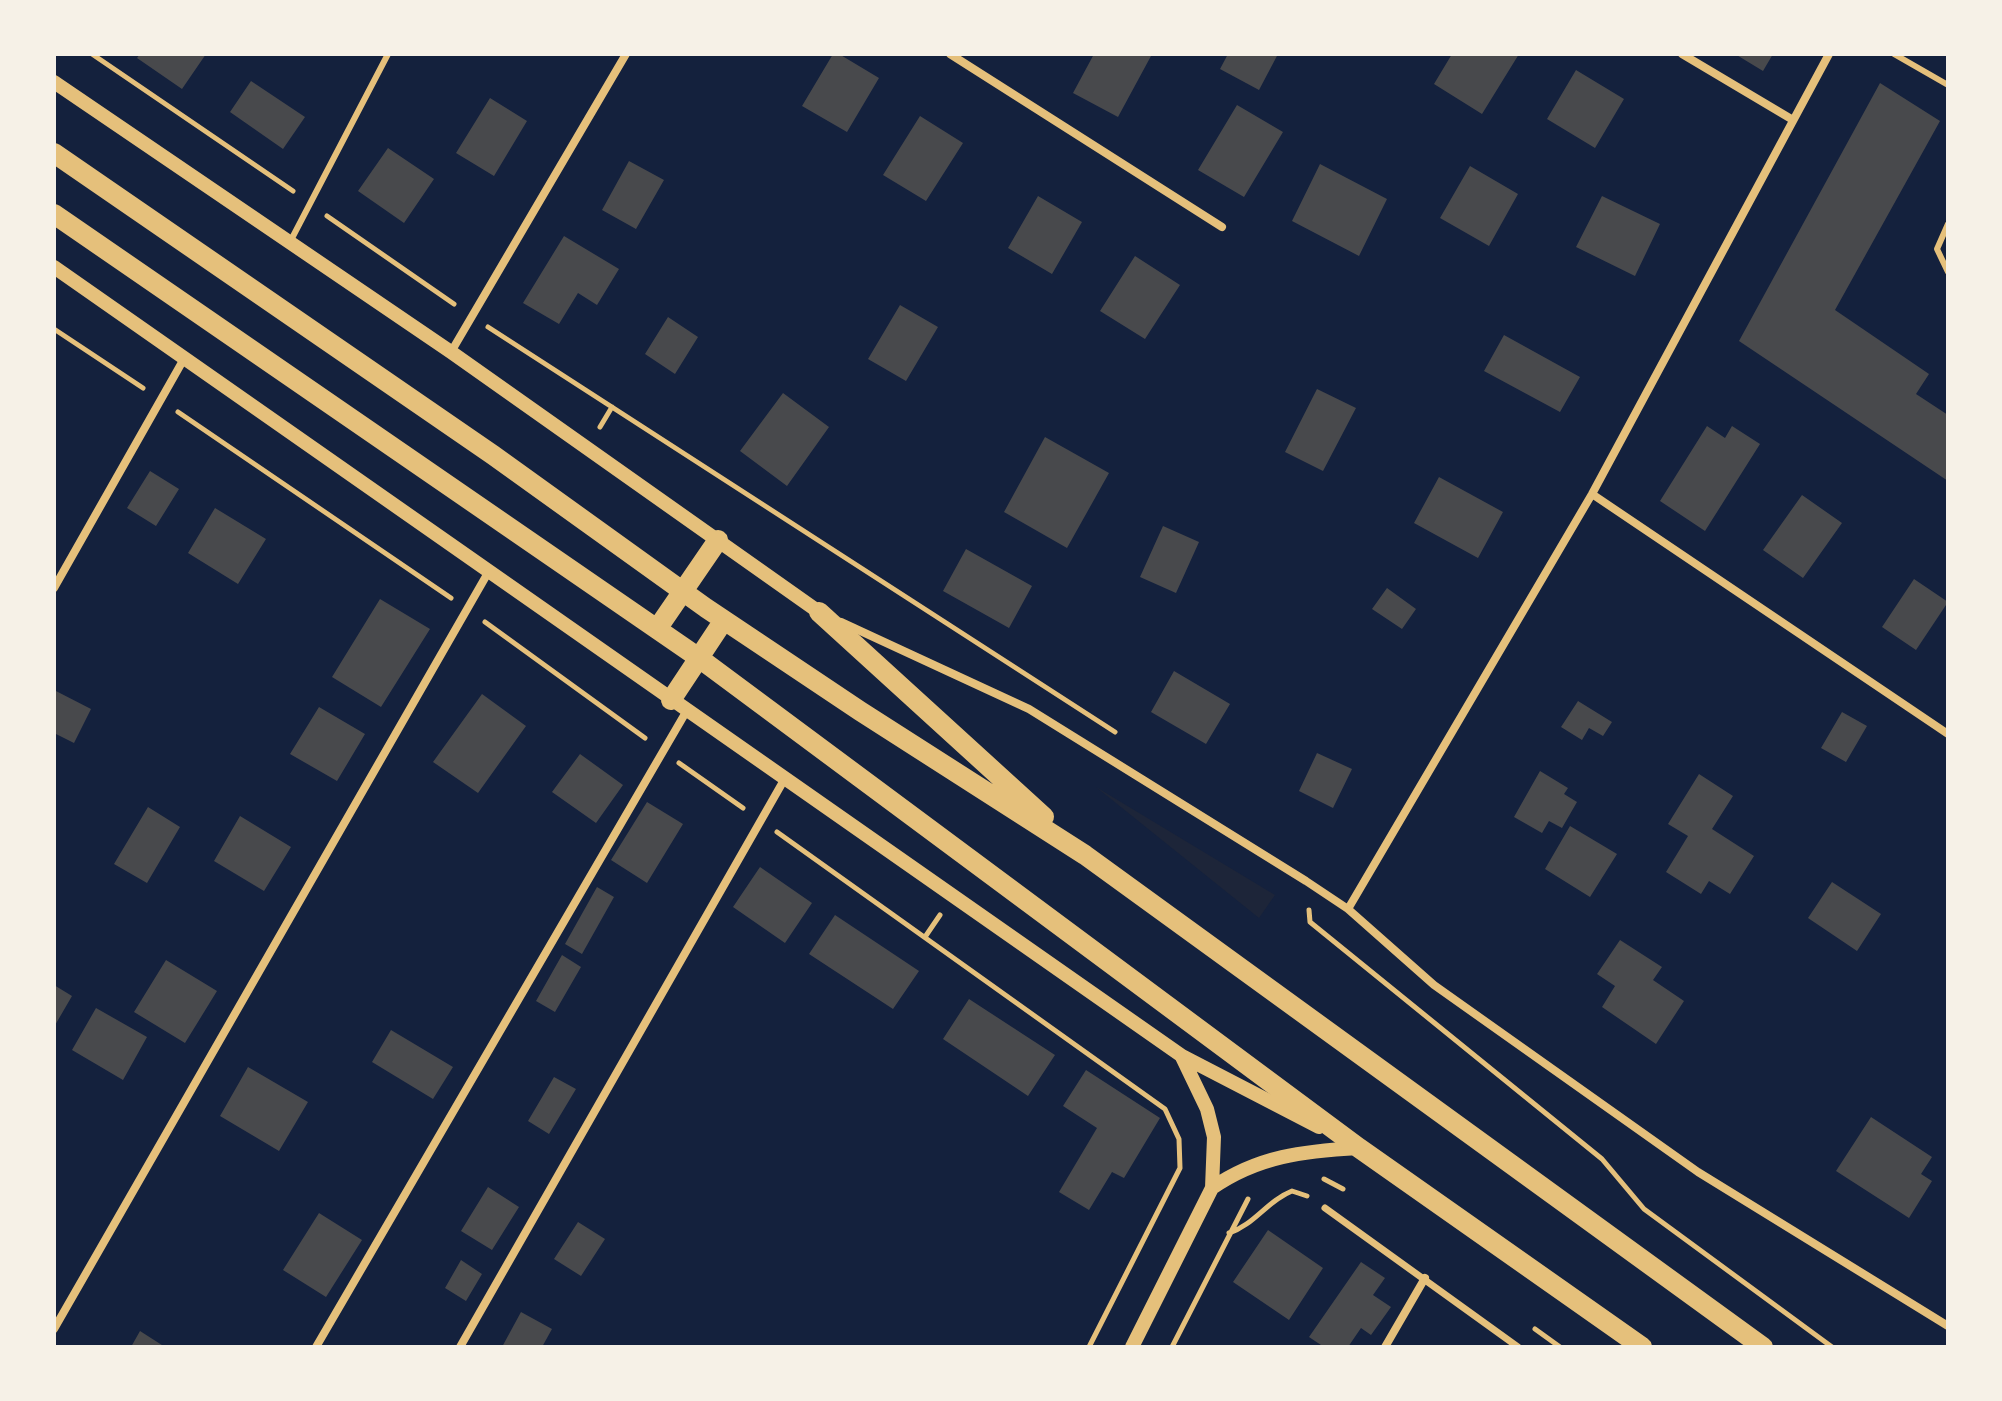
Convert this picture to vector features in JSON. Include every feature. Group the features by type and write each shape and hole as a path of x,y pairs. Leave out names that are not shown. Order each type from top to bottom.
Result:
{"main road":[{"path":"54,153 480,446 724,620 1085,855 1763,1347"},
{"path":"54,214 699,658 1359,1148 1642,1347"},
{"path":"657,629 718,540"},
{"path":"819,612 1085,855"},
{"path":"678,706 699,658 724,620"}],"street":[{"path":"451,352 626,54"},
{"path":"950,54 1222,227"},
{"path":"1682,54 1793,120"},
{"path":"1348,909 1592,494 1829,54"},
{"path":"54,82 451,352 819,612 1029,709 1348,909 1434,985 1698,1172 1948,1326"},
{"path":"54,267 1182,1056 1359,1148"},
{"path":"54,588 185,357"},
{"path":"1592,494 1948,734"},
{"path":"54,1329 489,571"},
{"path":"316,1347 661,750 678,706"},
{"path":"460,1347 784,780"},
{"path":"1132,1347 1212,1188 1214,1137 1207,1109 1182,1056"},
{"path":"1212,1188 1246,1167 1286,1154 1359,1148"},
{"path":"1325,1208 1518,1347"},
{"path":"1385,1347 1425,1278"}],"lane":[{"path":"290,242 388,54"},
{"path":"1894,54 1948,85"},
{"path":"1948,224 1937,249 1948,272"}],"path":[{"path":"92,54 471,316 1121,735"},
{"path":"54,329 467,609 1165,1109 1179,1139 1180,1168 1089,1347"},
{"path":"1310,922 1602,1159 1644,1209 1832,1347"},
{"path":"1228,1233 1246,1228 1274,1198 1292,1191 1325,1208"},
{"path":"1172,1347 1228,1233 1250,1196"}],"shaded area":[{"path":"1096,787 1275,895 1259,918"}],"building":[{"path":"140,54 206,54 182,89 137,58"},
{"path":"833,54 839,54 879,78 847,132 802,106"},
{"path":"1094,54 1151,56 1118,117 1073,93"},
{"path":"1228,54 1278,54 1259,90 1220,69"},
{"path":"1452,54 1519,54 1482,114 1434,84"},
{"path":"1735,54 1773,54 1763,71"},
{"path":"1576,70 1624,99 1595,148 1547,119"},
{"path":"251,81 305,117 283,149 230,112"},
{"path":"1880,83 1940,121 1835,310 1929,374 1916,394 1948,415 1948,481 1739,341"},
{"path":"490,98 527,121 494,176 456,153"},
{"path":"1237,105 1283,132 1244,197 1198,170"},
{"path":"920,116 963,143 926,201 883,175"},
{"path":"388,148 434,179 404,223 358,191"},
{"path":"629,161 664,180 636,229 602,210"},
{"path":"1320,164 1387,199 1359,256 1292,221"},
{"path":"1470,166 1518,194 1489,246 1440,218"},
{"path":"1038,196 1082,222 1052,274 1008,248"},
{"path":"1602,196 1660,224 1635,276 1576,247"},
{"path":"564,236 619,269 597,305 578,293 559,324 523,303"},
{"path":"1135,256 1180,285 1145,339 1100,311"},
{"path":"900,305 938,327 906,381 868,359"},
{"path":"668,317 698,337 675,374 645,354"},
{"path":"1504,335 1580,377 1560,412 1484,371"},
{"path":"1317,389 1356,408 1323,471 1285,452"},
{"path":"783,393 829,427 787,486 740,451"},
{"path":"1707,426 1725,438 1732,426 1760,444 1705,531 1660,501"},
{"path":"1045,437 1109,473 1067,548 1004,512"},
{"path":"150,471 179,489 156,526 127,508"},
{"path":"1439,477 1503,512 1478,558 1414,523"},
{"path":"1802,495 1842,523 1803,578 1763,550"},
{"path":"215,508 266,539 238,584 188,553"},
{"path":"1163,526 1199,542 1176,593 1140,577"},
{"path":"966,549 1032,586 1009,628 943,591"},
{"path":"1914,579 1948,602 1916,650 1882,627"},
{"path":"1387,588 1416,609 1402,629 1372,609"},
{"path":"380,599 430,629 381,707 332,677"},
{"path":"1174,671 1230,704 1206,744 1151,712"},
{"path":"54,690 91,709 74,743 54,733"},
{"path":"482,694 526,726 478,793 433,762"},
{"path":"1578,701 1612,722 1603,736 1589,728 1582,740 1561,727"},
{"path":"319,707 365,734 337,781 290,754"},
{"path":"1842,712 1867,726 1846,762 1821,748"},
{"path":"1317,753 1352,769 1333,808 1299,791"},
{"path":"580,754 623,785 596,823 552,792"},
{"path":"1540,771 1568,788 1564,794 1577,802 1562,828 1549,821 1542,833 1514,817"},
{"path":"1699,774 1733,796 1712,829 1754,856 1730,894 1709,881 1701,894 1666,872 1688,836 1668,824"},
{"path":"647,802 683,824 647,883 611,860"},
{"path":"148,807 180,827 147,883 114,864"},
{"path":"240,816 291,847 264,891 214,861"},
{"path":"1570,826 1617,854 1590,897 1545,869"},
{"path":"760,867 812,903 785,943 733,907"},
{"path":"1832,882 1881,914 1857,951 1808,918"},
{"path":"597,887 614,897 582,954 565,944"},
{"path":"835,915 919,971 893,1009 809,954"},
{"path":"1620,940 1662,967 1653,980 1684,1001 1656,1044 1602,1007 1615,986 1597,974"},
{"path":"562,955 581,967 555,1012 536,1001"},
{"path":"166,960 217,991 185,1043 134,1012"},
{"path":"54,985 72,996 54,1027"},
{"path":"969,999 1055,1055 1028,1096 943,1039"},
{"path":"96,1008 147,1037 123,1080 72,1050"},
{"path":"391,1030 453,1067 433,1099 372,1062"},
{"path":"248,1067 308,1102 279,1151 220,1116"},
{"path":"1086,1070 1160,1118 1124,1178 1112,1172 1089,1210 1059,1192 1097,1128 1063,1106"},
{"path":"554,1077 576,1089 549,1134 528,1121"},
{"path":"1871,1117 1932,1157 1921,1174 1932,1181 1909,1218 1836,1171"},
{"path":"488,1187 519,1207 492,1250 461,1231"},
{"path":"319,1213 362,1240 326,1297 283,1270"},
{"path":"578,1222 605,1239 581,1276 554,1259"},
{"path":"1268,1230 1323,1268 1289,1320 1233,1282"},
{"path":"461,1260 482,1274 466,1301 445,1288"},
{"path":"1361,1262 1385,1278 1373,1295 1391,1307 1371,1335 1361,1328 1348,1347 1324,1347 1309,1337"},
{"path":"521,1312 552,1329 542,1347 502,1347"},
{"path":"140,1331 165,1347 131,1347"}]}
